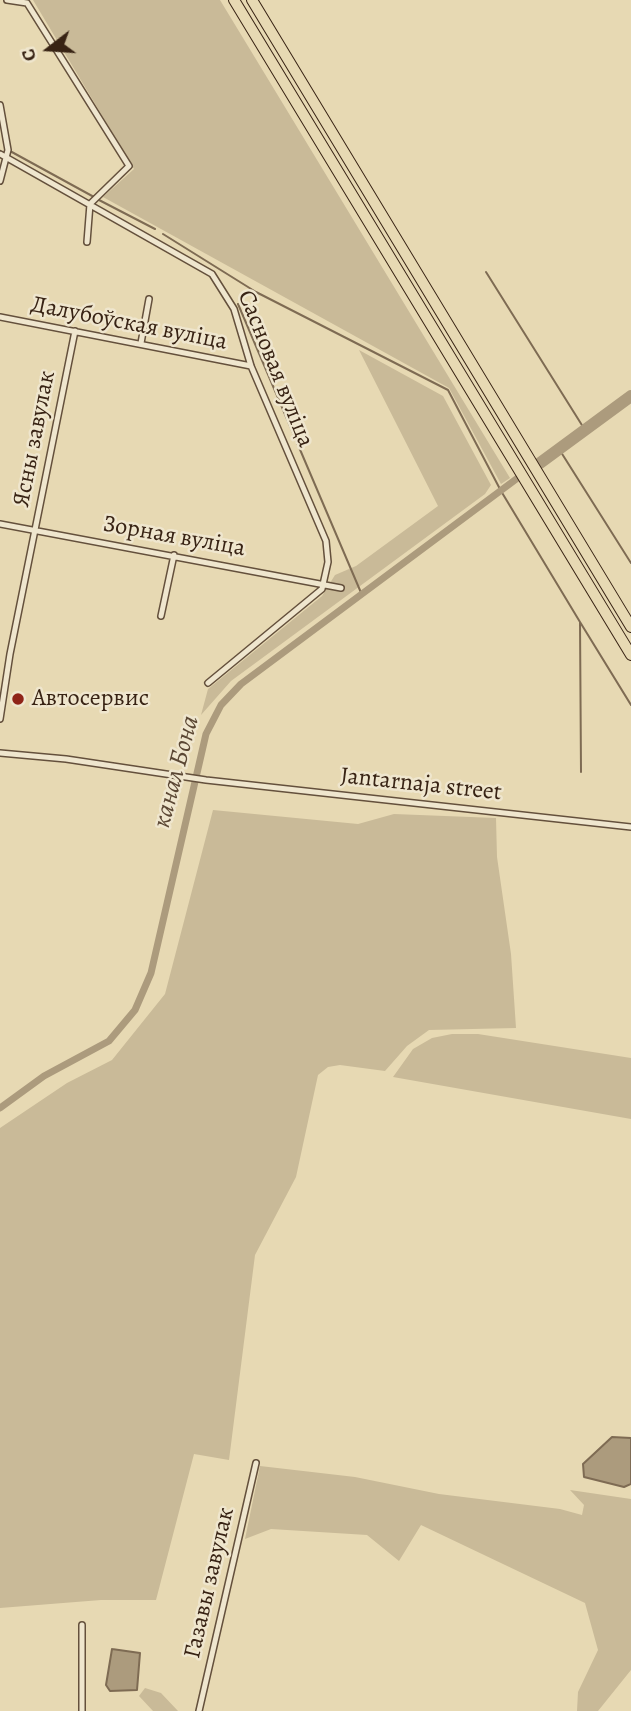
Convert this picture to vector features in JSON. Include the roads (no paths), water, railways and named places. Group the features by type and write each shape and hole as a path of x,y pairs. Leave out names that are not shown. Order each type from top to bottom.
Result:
{"highway":[{"path":"234,0 631,655"},
{"path":"252,0 631,626"}],"street":[{"path":"7,0 27,4 129,166 90,204 87,242"},
{"path":"0,105 8,150 0,181"},
{"name":"Сасновая вуліца","path":"0,154 212,274 234,309 251,366 326,541 328,562 325,585"},
{"path":"141,343 149,299"},
{"name":"Далубоўская вуліца","path":"0,317 251,366"},
{"name":"Ясны завулак","path":"0,719 75,331"},
{"name":"Зорная вуліца","path":"0,524 341,588"},
{"path":"162,616 174,555"},
{"path":"208,683 311,601 325,585"},
{"name":"Jantarnaja street","path":"0,753 66,759 206,780 631,827"},
{"name":"Газавы завулак","path":"200,1711 256,1463"},
{"path":"82,1625 82,1711"}],"waterway":[{"path":"10,151 94,197"},
{"path":"99,200 155,229"},
{"path":"163,234 256,292 448,390 501,491 580,622 581,772"},
{"path":"486,272 585,430"},
{"path":"238,304 362,595"},
{"name":"канал Бона","path":"540,463 631,396"},
{"path":"559,449 631,563"},
{"name":"канал Бона","path":"0,1108 44,1076 109,1041 135,1010 151,973 206,734 221,705 241,684 519,477"},
{"path":"580,622 631,705"}],"place":[{"name":"Автосервис","path":"18,699"}]}
